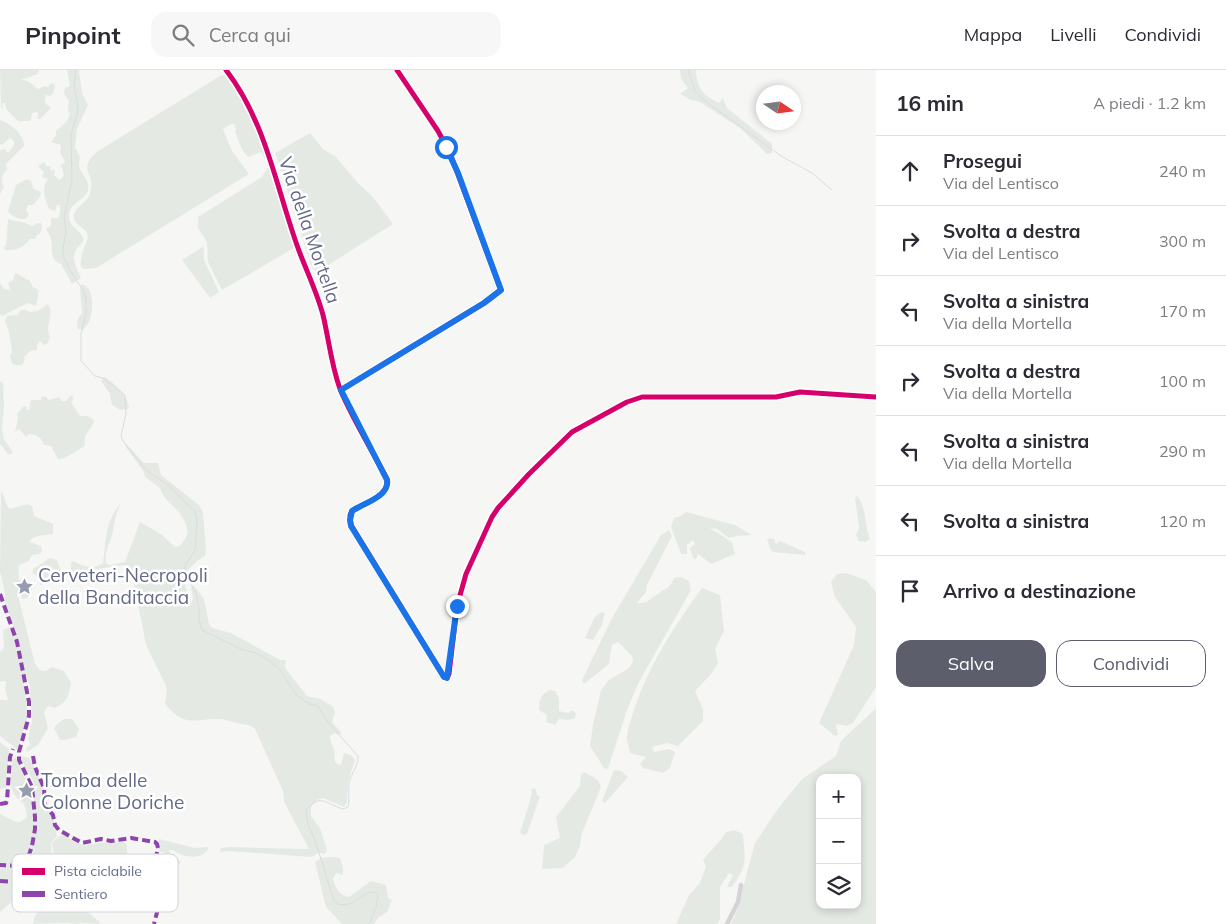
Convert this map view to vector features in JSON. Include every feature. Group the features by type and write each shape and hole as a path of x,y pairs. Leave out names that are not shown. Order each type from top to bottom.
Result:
{"street":[{"name":"Via della Mortella","path":"226,70 247,100 272,162 298,247 318,299 330,357 341,390 387,480 388,484 384,492 352,511 351,526 444,677 447,678 457,606 466,574 492,517 529,474 572,432 627,402 642,398 776,397 800,392 876,397"},
{"path":"341,390 484,303 501,290 453,160 436,127 398,70"},
{"path":"728,924 738,902 741,885"}],"shaded area":[{"path":"0,70 39,70 38,74 21,80 28,81 38,89 45,86 48,87 53,83 55,86 53,94 50,96 46,95 45,99 46,104 51,108 40,119 38,119 38,112 32,113 29,121 18,121 6,109 5,103 2,103 3,109 1,108"},
{"path":"67,70 79,70 82,93 88,105 77,129 75,147 80,157 80,168 88,182 88,190 69,214 70,222 84,240 76,250 74,257 81,278 72,284 61,264 53,256 50,236 46,229 51,225 51,218 58,218 60,205 57,205 55,211 49,209 44,190 48,179 42,177 44,172 38,166 44,162 46,166 51,166 51,170 55,170 54,175 59,180 64,176 60,166 65,162 60,152 61,145 51,142 56,135 56,131 66,122 70,115 68,110 69,101 64,94 65,88 70,86"},
{"path":"680,70 696,70 699,86 705,94 719,103 723,98 727,108 772,144 772,153 767,154 740,128 700,102 680,94 688,88 681,79"},
{"path":"226,74 241,95 267,158 265,159 261,152 248,157 240,145 234,124 231,124 223,129 232,151 249,174 96,268 84,269 81,267 88,236 76,223 74,215 90,193 91,180 87,168 91,158 98,151"},
{"path":"0,120 16,130 24,142 24,146 6,164 7,170 2,178 4,187 0,194 0,149 5,149 8,153 14,145 14,141 10,138 2,145 0,144"},
{"path":"310,133 323,149 336,157 358,183 373,197 393,224 319,271 313,269 311,265 275,153"},
{"path":"269,166 294,248 222,290 208,262 207,242 198,228 198,217 262,177"},
{"path":"27,179 31,181 34,189 41,192 40,197 33,205 28,205 26,211 29,214 27,218 19,219 8,211 16,185"},
{"path":"8,219 32,226 41,223 40,234 19,248 5,250"},
{"path":"204,246 204,260 219,292 210,298 182,260"},
{"path":"15,273 27,280 29,279 33,287 39,290 36,306 28,303 2,316 0,314 0,283 4,289 10,290 8,283 13,280"},
{"path":"81,284 89,289 92,299 90,320 83,330 78,329 77,324 82,313"},
{"path":"48,304 50,308 48,333 50,338 47,344 44,345 40,341 37,345 37,350 30,351 24,357 25,360 22,365 14,365 11,362 10,355 12,352 5,321 7,316 17,315 21,310 38,311"},
{"path":"105,377 123,393 129,407 128,409 120,410 112,405 110,394 101,381"},
{"path":"0,381 3,383 4,405 2,430 4,439 12,454 8,454 0,444"},
{"path":"71,395 73,396 72,404 80,416 90,417 94,422 86,435 83,447 65,458 58,459 51,446 44,445 39,437 29,434 26,437 19,429 15,432 17,414 23,407 26,406 27,410 29,409 31,400 41,400 41,397 45,396 49,400 59,397 62,401 66,401"},
{"path":"126,444 144,463 158,463 161,475 199,505 203,512 205,556 182,575 191,604 193,597 191,588 193,584 204,599 209,624 212,628 231,633 280,660 286,660 285,668 307,696 321,699 333,707 335,712 332,722 341,732 340,736 335,733 330,736 335,752 334,760 337,764 341,765 344,753 351,755 355,760 348,782 347,802 344,807 323,798 317,800 311,807 311,816 320,828 327,850 325,854 319,853 311,857 220,852 221,848 229,847 309,849 284,802 283,791 255,729 249,725 222,719 185,719 172,712 165,704 167,690 146,645 132,574 127,567 124,565 85,571 81,580 75,583 71,563 74,561 89,567 103,563 109,524 121,503 106,554 106,563 110,565 125,562 140,522 161,534 175,547 180,546 188,532 179,512 164,497 160,488 145,477 144,472 125,446"},
{"path":"1,491 10,509 27,504 32,506 34,516 53,524 53,534 31,539 30,542 41,546 42,551 40,554 32,555 29,561 19,565 18,573 20,580 29,596 23,599 20,594 18,595 35,664 40,670 45,671 52,667 64,671 71,683 65,701 55,708 48,706 44,712 48,728 38,745 27,752 26,748 30,745 28,738 32,721 30,687 27,677 23,678 28,715 18,750 0,736 0,700 8,700 5,690 6,681 0,682 0,652 4,648 3,630 13,626 5,602 0,572"},
{"path":"857,496 864,511 870,539 865,542 859,541 856,535 859,528 855,498"},
{"path":"686,512 735,525 752,535 729,538 717,529 710,528 732,542 735,554 711,564 698,554 696,559 693,558 690,548 695,544 693,540 687,545 687,554 681,554 671,527 674,518"},
{"path":"669,530 672,536 647,585 646,592 637,603 644,603 649,600 668,587 674,578 681,577 689,581 691,590 639,682 627,710 608,769 604,768 590,746 601,690 609,680 629,668 633,661 632,656 618,642 612,645 609,664 584,684 582,680 612,618 661,535"},
{"path":"767,539 774,539 776,544 780,541 805,552 805,555 773,552"},
{"path":"50,558 57,560 60,568 59,574 45,584 40,585 36,575 33,574 33,569"},
{"path":"846,573 866,580 876,592 876,687 853,723 847,726 836,724 838,735 835,736 819,723 854,645 856,627 835,597 831,582 837,574"},
{"path":"702,588 720,595 724,631 715,649 718,663 712,673 695,691 703,709 703,721 678,746 667,743 652,747 654,752 669,749 675,752 670,768 663,773 643,768 640,764 646,757 630,753 628,744 627,738 632,716 653,665 681,618"},
{"path":"601,612 605,613 602,625 593,640 585,638 594,618"},
{"path":"550,690 555,691 559,698 559,711 568,713 573,710 576,714 575,718 559,719 555,725 546,722 547,715 539,710 539,704 542,696"},
{"path":"876,708 876,924 731,924 737,910 755,843 777,810 802,779 836,756 841,741"},
{"path":"64,719 72,719 79,729 76,737 60,740 54,728"},
{"path":"0,742 9,749 6,788 0,789"},
{"path":"20,756 29,758 32,762 43,787 43,803 53,815 57,836 51,843 52,854 33,854 32,850 29,850 28,854 12,854 12,902 0,912 0,814 20,822 27,817 24,804 14,794 11,785 12,760 15,757 31,793 34,792 33,782"},
{"path":"614,770 621,771 628,777 605,803 602,801"},
{"path":"584,772 598,780 601,787 582,833 580,846 575,857 563,868 542,869 544,845 560,838 556,817 580,786 581,775"},
{"path":"534,788 537,795 540,796 527,834 525,835 520,833 532,794 531,790"},
{"path":"734,830 743,834 743,868 732,887 727,887 733,875 729,873 720,887 720,919 717,924 676,924 689,895 700,883 706,866 703,860 726,832"},
{"path":"62,833 75,842 86,846 123,841 127,845 128,854 54,854 52,843"},
{"path":"159,839 195,848 209,847 202,854 193,857 182,855 173,850 169,850 170,854 159,852"},
{"path":"321,858 340,858 343,867 343,875 336,873 333,879 336,888 342,895 349,897 371,881 386,885 388,898 392,900 387,912 378,918 374,924 342,924 326,907 315,862"},
{"path":"38,912 88,912 100,922 99,924 33,924"}],"waterway":[{"path":"76,70 74,86 78,106 71,134 72,180 64,218 66,231 63,256 84,292 86,300 86,313 81,334 81,361 95,376 103,378 125,395 126,413 121,436 123,441 147,471 167,484 195,512 197,521 195,550 185,566 185,575 196,593 199,621 202,630 243,650 266,658 280,670 296,695 309,704 318,706 326,720 358,756 349,783 348,807 343,809 327,802 319,801 311,805 306,811 308,824 316,843 334,901 339,905 350,904 370,892 378,894 376,908 369,924"},
{"path":"688,70 695,91 701,98 781,156 812,173 832,190"}],"marked path":[{"path":"0,594 17,642 29,702 29,716 19,752 19,760 32,787 35,829 29,854"},
{"path":"0,804 6,803 7,800 10,757 13,749"},
{"path":"33,756 35,767 44,788 45,805 53,815 55,825 59,830 82,843 101,839 111,841 131,838 155,842 158,848 157,854"},
{"path":"0,865 12,866"},
{"path":"0,881 12,882"},
{"path":"154,924 157,912"}],"cycle path":[{"path":"226,70 240,90 261,133 290,225 321,306 334,370 340,389 387,479 387,485 380,494 352,511 350,515 351,525 444,677 447,678 449,674 457,606 466,574 492,517 529,474 572,432 627,402 642,397 776,397 800,392 876,397"},
{"path":"341,390 484,303 501,290 450,153 438,131 397,70"}],"place":[{"name":"Cerveteri-Necropoli della Banditaccia","path":"24,586"},
{"name":"Tomba delle Colonne Doriche","path":"27,791"}],"route":[{"path":"446,147 453,160 501,290 484,303 341,390 388,484 384,492 352,511 350,515 351,526 444,677 447,678 457,606"}]}
